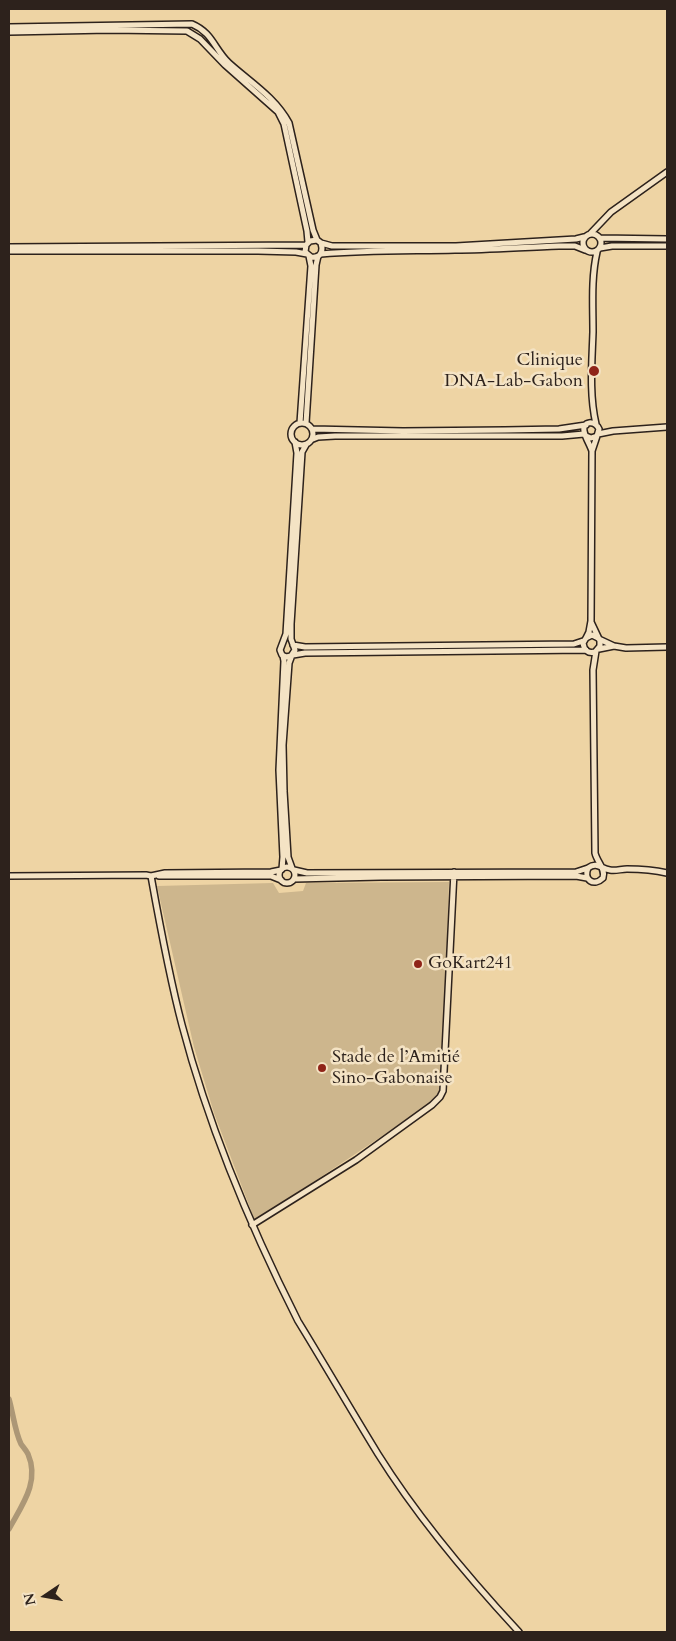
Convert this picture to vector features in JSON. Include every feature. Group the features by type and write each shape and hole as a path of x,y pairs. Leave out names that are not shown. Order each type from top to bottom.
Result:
{"street":[{"path":"9,27 192,24 202,28 227,61 282,110 289,122 322,248 316,266 306,423"},
{"path":"9,32 187,31 200,39 225,65 278,112 284,124 305,221 307,243 305,250 311,266 300,423"},
{"path":"9,247 307,243 312,240 332,246 456,246 576,239 590,234 611,212 667,172"},
{"path":"590,234 600,238 667,238"},
{"path":"584,237 582,243 593,267"},
{"path":"593,670 583,646 591,621 592,451 600,430 592,409 593,267 601,243 600,238"},
{"path":"9,251 258,251 296,252 314,258 320,255 340,252 421,249 456,250 567,246 581,247 587,251 612,246 667,246"},
{"path":"592,409 584,429 592,451"},
{"path":"306,445 300,446 292,438 291,432 294,426 300,423 306,423 313,429 403,431 559,429 592,422 613,431"},
{"path":"294,879 296,874 288,857 283,769 289,663 295,650 291,624 302,452 306,445 318,436 585,435 591,438 613,431 667,427"},
{"path":"313,429 313,439"},
{"path":"281,880 279,875 283,857 278,770 284,661 280,650 286,634 297,453 295,442"},
{"path":"591,621 600,643 593,670 595,853 604,873 603,877"},
{"path":"283,644 287,642 305,647 574,644 592,635 614,646 626,648 667,647"},
{"path":"283,656 289,657 305,653 387,651 586,651 590,653 614,646"},
{"path":"587,878 586,872 595,853"},
{"path":"9,876 271,876 288,883 294,879 307,878 576,872 595,865 611,870 648,870 667,873"},
{"path":"154,876 164,873 271,872 288,866 307,873 576,876 587,878 596,883 603,877 621,869"},
{"path":"252,1225 356,1160 432,1105 440,1097 443,1091 454,874"},
{"path":"154,876 167,963 186,1039 213,1126 252,1225 298,1321 378,1453 425,1520 452,1556 519,1632"}],"shaded area":[{"name":"Stade de l’Amitié Sino-Gabonaise","path":"449,882 442,1088 438,1096 433,1102 255,1221 214,1113 194,1047 157,886 273,883 279,893 303,891 306,883"}],"waterway":[{"path":"9,1399 17,1434 28,1454 32,1474 28,1493 9,1529"}],"place":[{"name":"Clinique DNA-Lab-Gabon","path":"594,371"},
{"name":"GoKart241","path":"418,964"},
{"name":"Stade de l’Amitié Sino-Gabonaise","path":"322,1068"}]}
